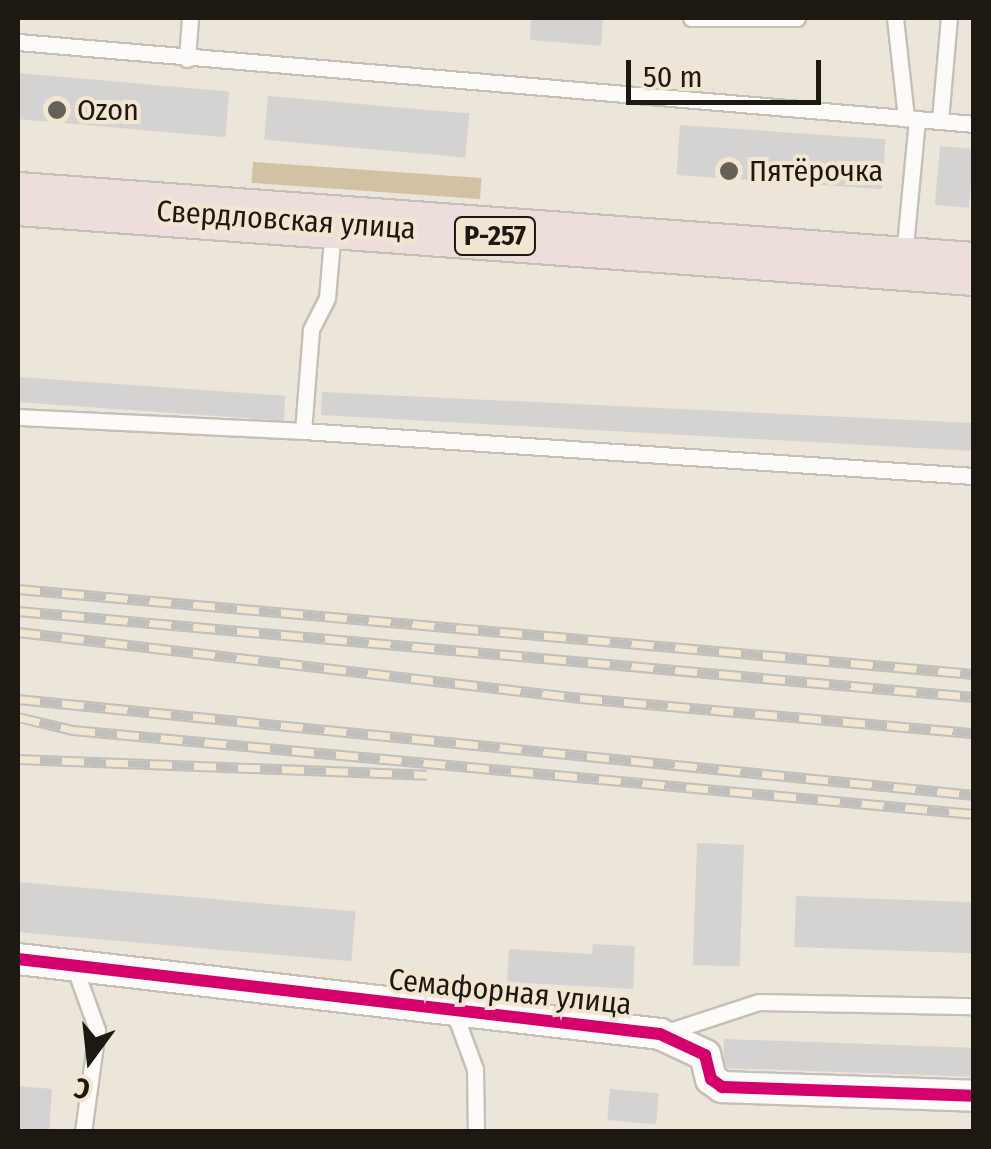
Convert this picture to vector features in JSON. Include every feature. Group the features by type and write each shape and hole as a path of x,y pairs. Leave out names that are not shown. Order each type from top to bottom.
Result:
{"highway":[{"name":"Свердловская улица","path":"18,199 974,269"}],"street":[{"name":"Семафорная улица","path":"18,959 660,1034 706,1055 711,1079 722,1087 974,1096"}],"lane":[{"path":"187,59 190,18"},
{"path":"691,18 806,18"},
{"path":"895,18 912,119 904,264"},
{"path":"940,120 949,18"},
{"path":"18,42 974,124"},
{"path":"303,430 311,330 327,298 334,225"},
{"path":"18,416 303,430 974,476"},
{"path":"74,965 97,1030 83,1132"},
{"path":"660,1034 759,1002 974,1006"},
{"path":"454,1012 475,1069 476,1132"}],"shaded area":[{"path":"253,162 481,178 480,199 252,183"}],"building":[{"path":"531,18 603,18 601,46 530,40"},
{"path":"18,73 229,91 225,137 18,119"},
{"path":"268,96 469,114 465,157 264,140"},
{"path":"680,125 885,139 882,189 677,175"},
{"path":"940,146 974,149 969,208 935,205"},
{"path":"18,377 285,396 284,421 18,402"},
{"path":"322,392 974,423 974,451 321,415"},
{"path":"697,843 744,845 740,967 693,965"},
{"path":"18,882 356,912 351,961 18,932"},
{"path":"796,896 974,902 972,953 794,947"},
{"path":"593,944 635,946 633,989 507,982 509,949 592,954"},
{"path":"724,1039 974,1048 973,1077 723,1068"},
{"path":"18,1086 52,1089 49,1132 18,1132"},
{"path":"610,1089 659,1093 656,1124 607,1120"}],"railway":[{"path":"18,589 974,674"},
{"path":"18,611 974,697"},
{"path":"18,632 580,698 974,733"},
{"path":"18,699 974,795"},
{"path":"18,717 73,730 974,814"},
{"path":"18,759 427,775"}],"cycle path":[{"path":"18,959 660,1034 705,1055 711,1079 722,1087 974,1096"}],"place":[{"name":"Ozon","path":"57,110"},
{"name":"Пятёрочка","path":"729,171"}]}
